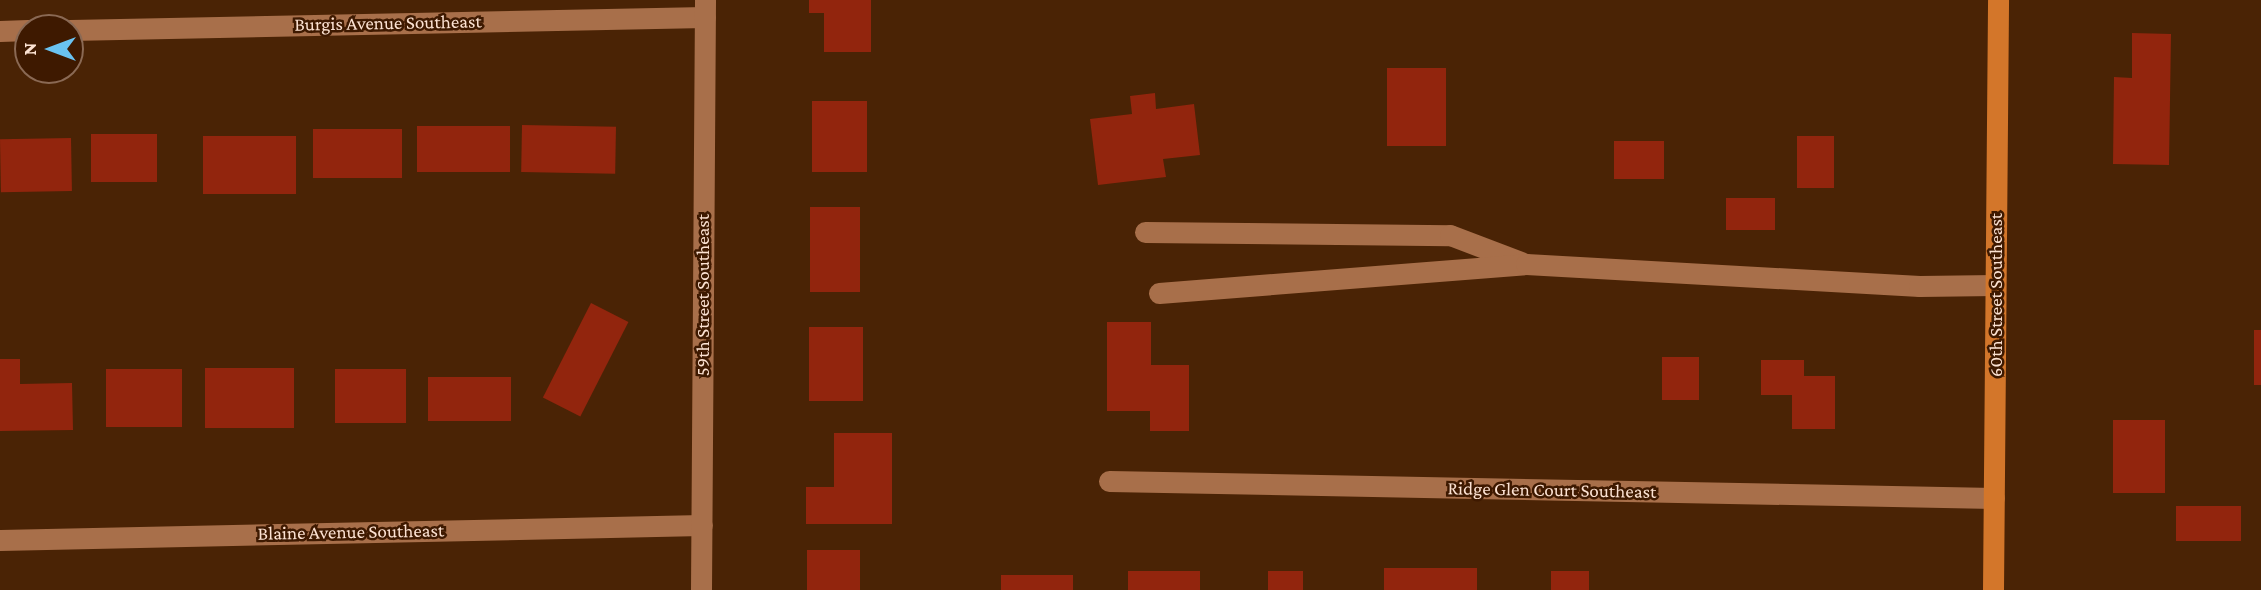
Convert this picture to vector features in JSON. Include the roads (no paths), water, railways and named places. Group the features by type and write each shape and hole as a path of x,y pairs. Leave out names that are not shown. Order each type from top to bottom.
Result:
{"main road":[{"name":"60th Street Southeast","path":"1993,590 1998,0"}],"street":[{"name":"Burgis Avenue Southeast","path":"84,30 705,8"},
{"name":"59th Street Southeast","path":"701,590 705,8"},
{"path":"1145,232 1450,235 1526,264"},
{"path":"1159,293 1526,264 1919,286 1996,285"},
{"name":"Ridge Glen Court Southeast","path":"1109,481 1994,498"},
{"name":"Blaine Avenue Southeast","path":"0,540 702,525"}]}
